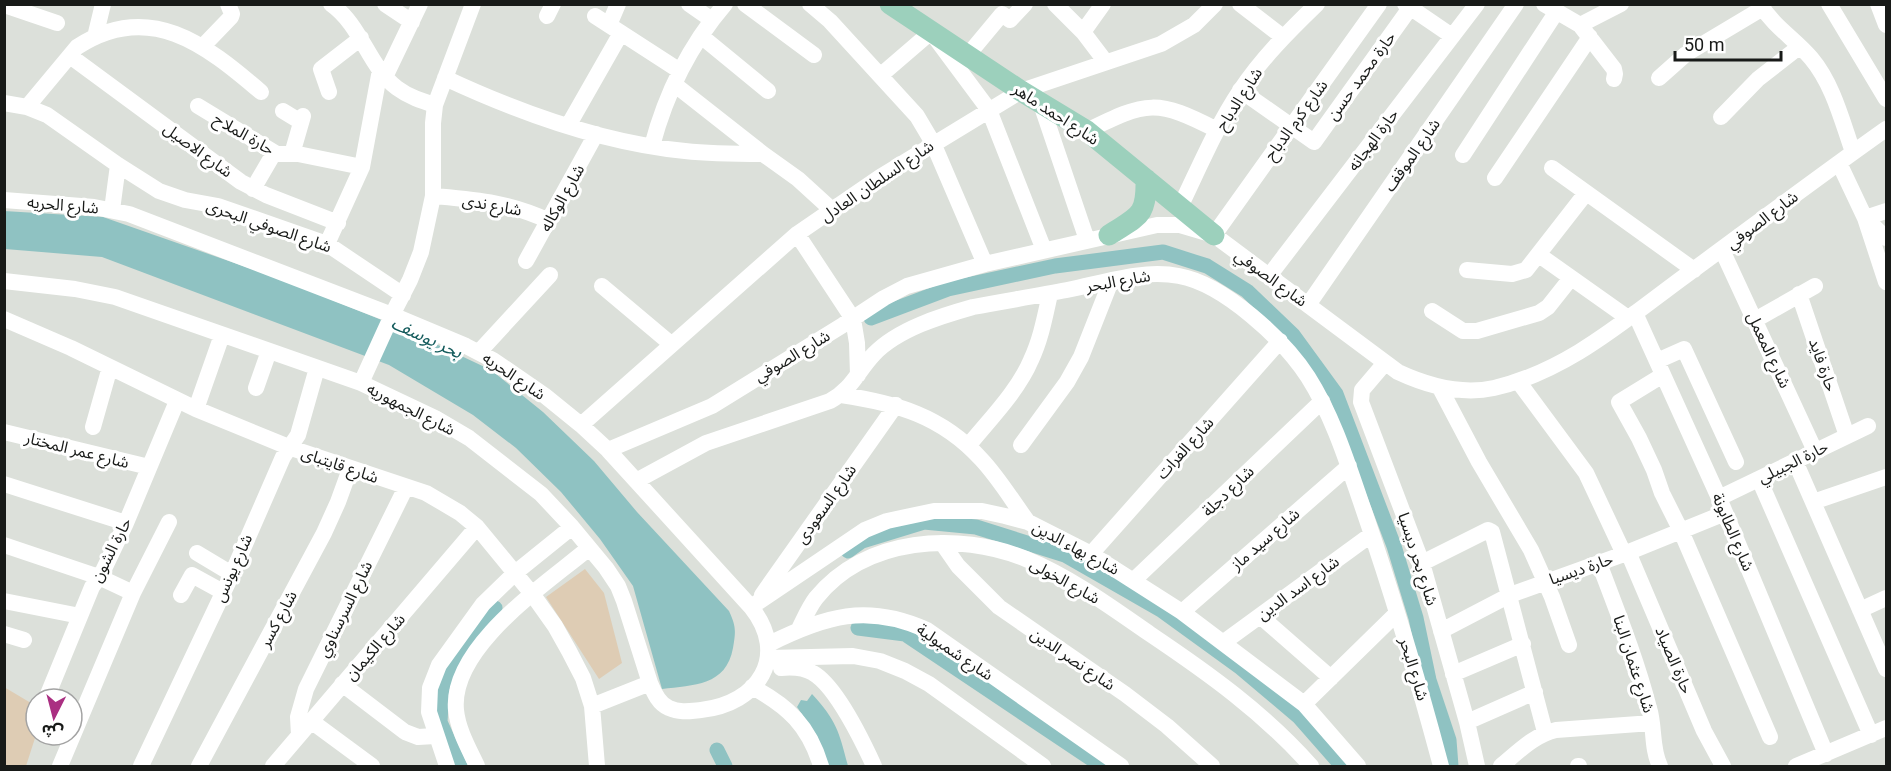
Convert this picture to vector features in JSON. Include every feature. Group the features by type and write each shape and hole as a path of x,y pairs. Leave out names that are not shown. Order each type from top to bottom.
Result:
{"main road":[{"name":"شارع احمد ماهر","path":"890,4 1041,104 1087,131 1214,235"},
{"path":"1109,235 1142,211 1146,204 1146,179"}],"street":[{"path":"96,33 103,4"},
{"path":"206,44 231,17 228,4"},
{"path":"385,4 412,22"},
{"path":"327,244 362,167 383,74 420,4"},
{"path":"363,377 421,252 433,196 435,105 473,4"},
{"path":"568,126 618,4"},
{"path":"689,4 712,20"},
{"path":"652,146 665,103 677,77 701,36 725,4"},
{"path":"745,4 814,55"},
{"path":"810,4 830,21 917,116 933,143 985,264"},
{"path":"967,56 1002,14 1010,20 1025,4"},
{"path":"1055,4 1083,32 1105,61"},
{"path":"1083,32 1103,4"},
{"name":"شارع السلطان العادل","path":"581,424 797,234 933,143 1021,91 1161,44 1178,36 1194,25 1215,4"},
{"path":"1240,4 1283,37"},
{"name":"شارع الدباح","path":"1180,207 1217,130 1240,90 1283,37 1317,4"},
{"name":"شارع كرم الدباح","path":"1214,235 1379,4"},
{"name":"حارة الهجانه","path":"1269,276 1477,4"},
{"name":"شارع الموقف","path":"1308,305 1516,4"},
{"path":"1495,178 1585,31 1621,4"},
{"path":"1829,4 1887,99"},
{"path":"1878,4 1887,25"},
{"path":"4,5 57,23"},
{"path":"337,6 351,22 383,74 408,95 435,105"},
{"path":"1408,6 1452,36"},
{"name":"حارة محمد حسن","path":"1291,127 1314,142 1408,6"},
{"path":"1659,78 1686,54 1761,6 1773,22 1812,60 1825,79 1853,152"},
{"path":"1463,155 1550,8 1585,31 1614,69 1614,79"},
{"path":"27,107 77,47 96,33 125,22 155,22 190,34 206,44 261,92"},
{"path":"608,25 677,77 763,154 798,178 832,210"},
{"path":"881,75 931,32 989,110 1044,250"},
{"path":"701,36 768,91"},
{"path":"329,92 321,69 361,38"},
{"path":"1721,117 1758,79 1799,47"},
{"name":"شارع الاصيل","path":"70,56 253,189 338,223"},
{"path":"445,78 489,98 596,134 684,151 763,154"},
{"path":"1240,90 1291,127"},
{"name":"شارع الصوفي البحرى","path":"4,103 27,107 57,121 159,191 218,206 327,244 403,295"},
{"path":"1041,104 1087,240"},
{"name":"حارة الملاح","path":"198,106 274,153 292,154 362,167"},
{"path":"1087,131 1121,114 1151,107 1176,111 1217,130"},
{"path":"283,111 302,119 292,154"},
{"name":"شارع الصوفي","path":"608,450 712,406 884,298 907,286 1044,250 1169,224 1192,227 1214,235 1385,363 1418,381 1440,388 1467,391 1493,388 1518,381 1573,356 1632,316 1887,129"},
{"name":"شارع الوكاله","path":"526,261 596,134"},
{"path":"253,189 274,153"},
{"path":"1839,163 1865,218 1887,282"},
{"path":"112,210 118,165"},
{"path":"1552,168 1694,270"},
{"path":"1467,270 1519,273 1526,270 1586,193"},
{"name":"شارع ندى","path":"433,196 511,205 549,220"},
{"name":"شارع الحريه","path":"4,200 112,210 146,220 389,320 480,352 544,395 581,424 608,450 754,605 766,630 768,657"},
{"path":"1865,218 1887,211"},
{"path":"1865,218 1887,238"},
{"path":"797,234 853,319 857,343 858,376"},
{"name":"شارع المعمل","path":"1722,250 1815,451"},
{"path":"1539,255 1632,316"},
{"path":"480,352 550,275"},
{"name":"شارع البحر","path":"636,481 706,443 830,401 841,395 870,358 885,344 922,324 947,314 1143,275 1180,276 1198,281 1250,314 1280,342 1308,377 1322,401 1372,534 1441,766"},
{"path":"1432,311 1463,331 1477,331 1539,313 1548,307 1571,278"},
{"name":"شارع الجمهوريه","path":"4,281 75,289 115,297 317,368 363,377 469,438 541,494 572,527 618,586 650,683 656,696 667,708 684,712 715,708 735,701 752,687"},
{"path":"1021,445 1056,397 1081,357 1111,281"},
{"path":"602,286 671,345"},
{"path":"1755,320 1815,286"},
{"path":"968,446 1021,378 1031,361 1050,294"},
{"name":"حارة فايد","path":"1799,294 1847,436"},
{"name":"شارع الطابونة","path":"1632,316 1660,368 1722,506 1826,754"},
{"name":"شارع قايتباى","path":"4,319 196,409 291,448 406,487 442,502 477,527 533,595 555,626 583,678 592,706 597,766"},
{"path":"196,409 222,335"},
{"name":"شارع الفرات","path":"1091,554 1280,342"},
{"path":"1736,462 1684,349 1682,348 1619,402 1639,438 1681,531 1770,737"},
{"path":"256,388 269,351"},
{"name":"شارع بحر ديسيا","path":"1385,363 1362,390 1360,398 1422,563 1467,722 1477,766"},
{"path":"93,427 110,367"},
{"name":"شارع يونس","path":"141,766 232,574 283,457 291,448 304,422 317,368"},
{"name":"حارة الصياد","path":"1518,381 1586,473 1626,553 1704,731 1723,766"},
{"path":"1440,388 1479,462 1526,542 1545,582 1569,645"},
{"path":"841,395 896,405 935,422 968,446 982,460 1028,522"},
{"name":"حارة الشون","path":"51,687 92,587 126,523 177,401"},
{"name":"شارع دجلة","path":"1134,580 1322,401"},
{"name":"شارع السعودى","path":"754,605 896,405"},
{"name":"حارة الجبيلي","path":"1722,506 1759,479 1868,426"},
{"name":"شارع عمر المختار","path":"4,432 149,467"},
{"path":"1795,461 1887,669"},
{"name":"شارع سيد ماز","path":"1182,612 1348,466"},
{"name":"شارع كسر","path":"199,766 324,533 339,502 350,469"},
{"path":"1813,502 1887,477"},
{"path":"1759,479 1879,732 1796,766"},
{"path":"4,484 126,523"},
{"name":"شارع السرسناوي","path":"299,735 298,717 306,689 406,487"},
{"name":"حارة ديسيا","path":"1441,631 1510,595 1681,531 1722,506"},
{"name":"شارع بهاء الدين","path":"754,605 865,530 910,515 934,511 982,511 1028,522 1091,554 1134,580 1224,642 1304,704 1358,766"},
{"path":"60,766 133,593 169,522"},
{"name":"شارع الكيمان","path":"273,766 477,527"},
{"path":"447,766 430,718 428,700 436,670 476,614 515,573 572,527"},
{"path":"1422,563 1491,530 1545,732"},
{"name":"شارع اسد الدين","path":"1224,642 1372,534"},
{"name":"شارع الخولى","path":"799,629 816,598 843,572 865,559 908,546 942,543 977,545 1025,558 1108,605 1227,688 1271,725 1311,766"},
{"name":"شارع نصر الدين","path":"942,543 965,573 999,607 1125,694 1167,726 1212,766"},
{"path":"4,545 99,577 133,593"},
{"path":"477,766 459,722 456,698 467,663 483,641 589,548"},
{"path":"197,553 232,574"},
{"name":"شارع عثمان البنا","path":"1599,563 1633,654 1649,707 1653,746 1660,766"},
{"path":"182,595 192,575 223,592"},
{"path":"799,575 816,598"},
{"path":"1860,610 1887,598"},
{"path":"4,601 80,616"},
{"name":"شارع شمبولية","path":"768,657 799,629 834,617 852,614 881,615 909,622 927,630 1121,766"},
{"path":"1304,704 1397,614"},
{"path":"1260,616 1331,678"},
{"path":"4,634 24,640"},
{"path":"1453,674 1523,644"},
{"path":"768,657 854,656 880,661 906,670 1043,766"},
{"path":"768,657 752,687 781,704 792,714 811,739 821,766"},
{"path":"768,657 812,672 822,679 843,708 874,766"},
{"path":"592,706 650,683"},
{"path":"342,684 411,735 435,736"},
{"path":"1467,722 1535,692"},
{"path":"311,721 372,766"},
{"path":"1501,766 1545,732 1652,723"}],"shaded area":[{"path":"585,569 604,593 622,663 599,679 546,597"},
{"path":"4,687 24,699 24,747 32,747 26,766 5,766"}],"water":[{"path":"4,211 103,217 280,279 404,329 491,370 543,412 594,461 637,512 729,611 735,637 729,661 716,677 707,681 662,689 633,586 600,539 561,492 516,448 473,415 389,365 102,257 5,249"},
{"path":"812,694 836,727 848,766 827,766 817,736 797,707 801,700 807,701"}],"waterway":[{"path":"871,318 948,289 1055,266 1163,252 1207,266 1247,291 1293,335 1336,394 1394,546 1416,618 1429,680 1449,740 1451,766"},
{"path":"848,551 862,541 924,522 976,527 1065,555 1161,610 1241,668 1299,717 1342,766"},
{"path":"460,766 440,722 442,688 460,650 495,608"},
{"path":"858,628 905,634 1102,766"},
{"path":"717,750 725,766"}],"water label":[{"name":"بحر يوسف","path":"427,337"}]}
